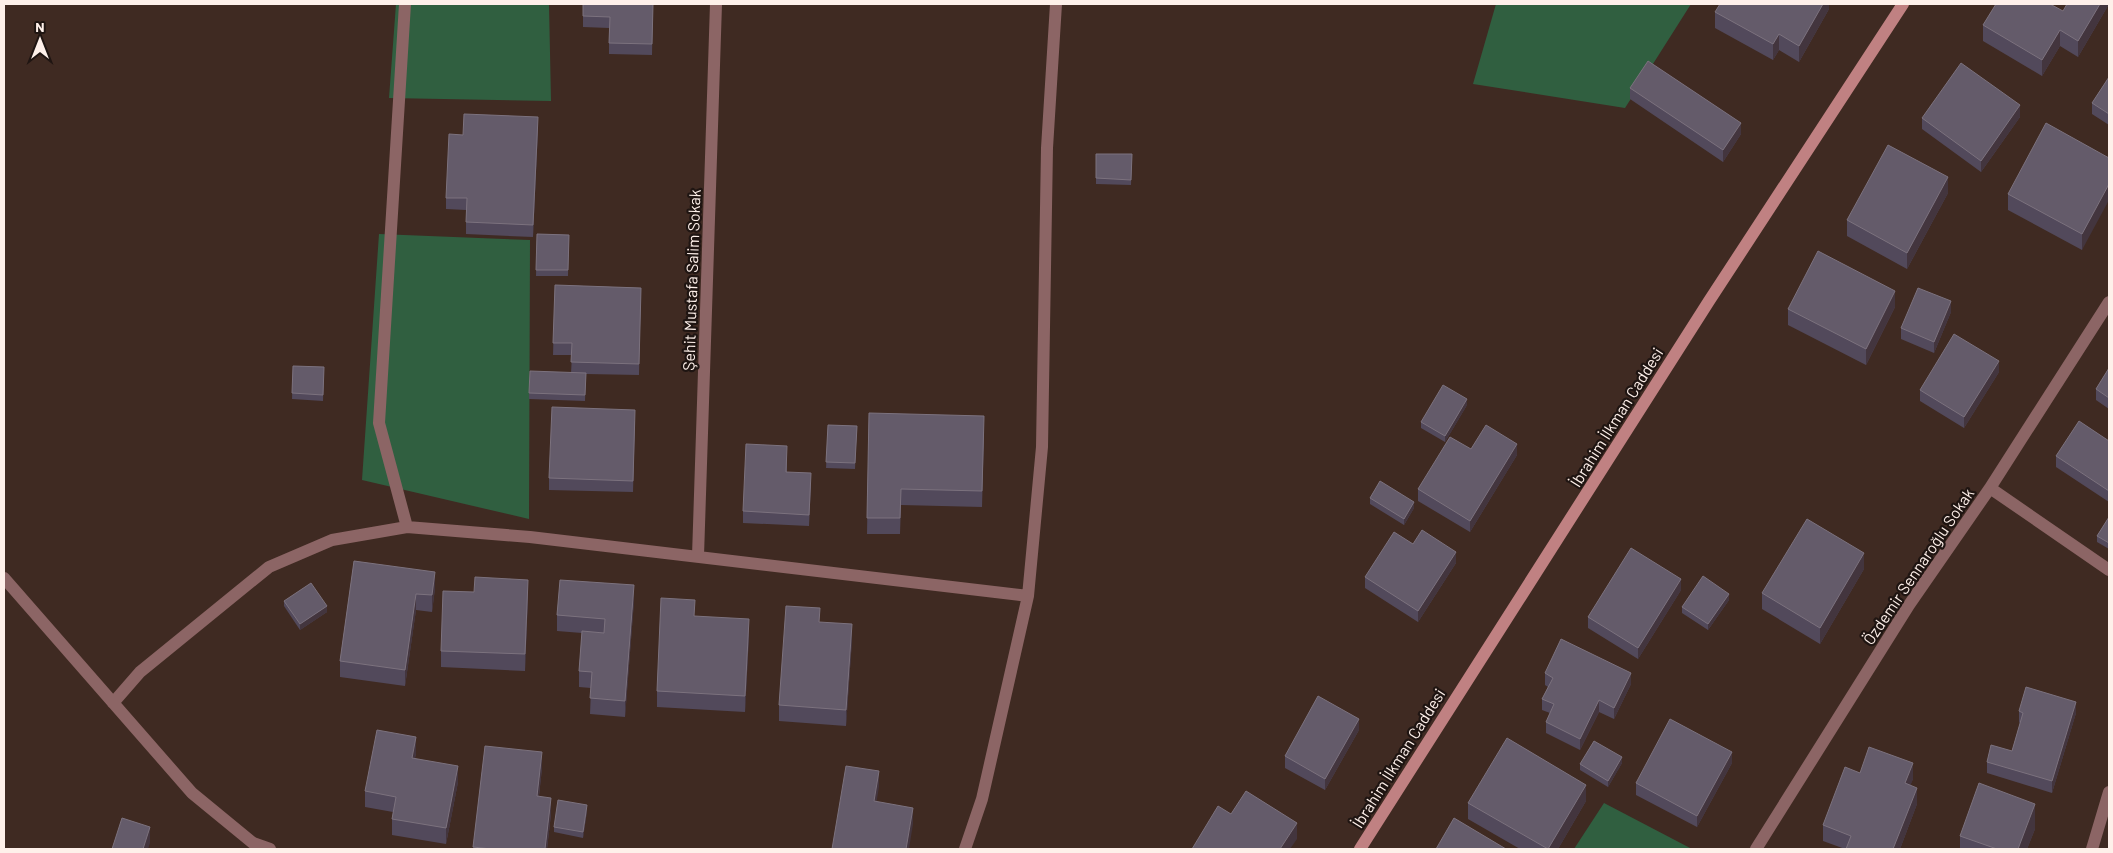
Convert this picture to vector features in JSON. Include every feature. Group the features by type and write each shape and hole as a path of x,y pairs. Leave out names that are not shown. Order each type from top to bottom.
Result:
{"street":[{"path":"405,4 379,423 407,527"},
{"name":"Şehit Mustafa Salim Sokak","path":"698,556 716,4"},
{"path":"966,849 982,799 1028,596 1042,447 1047,148 1056,4"},
{"name":"İbrahim İlkman Caddesi","path":"1360,849 1709,301 1903,4"},
{"name":"Özdemir Sennaroğlu Sokak","path":"1756,849 1909,605 1990,488 2109,302"},
{"path":"1990,488 2109,570"},
{"path":"113,703 140,672 269,567 332,540 407,527 530,537 1028,596"},
{"path":"4,578 192,792 253,842 270,849"},
{"path":"2092,849 2109,792"}],"green space":[{"path":"396,4 549,4 551,101 389,98"},
{"path":"1496,4 1691,4 1625,108 1473,84"},
{"path":"379,234 530,240 529,519 362,480"},
{"path":"1604,803 1692,849 1574,849"}],"building":[{"path":"583,4 653,4 652,44 609,43 610,17 583,16"},
{"path":"1720,4 1823,4 1799,46 1779,34 1773,44 1715,12"},
{"path":"1996,4 2050,4 2063,11 2067,4 2100,4 2078,41 2060,30 2042,60 1983,25"},
{"path":"1648,61 1741,123 1723,150 1630,88"},
{"path":"1961,63 2020,105 1981,161 1922,118"},
{"path":"2109,77 2109,114 2092,103"},
{"path":"464,114 538,117 533,225 466,222 467,198 446,198 449,134 463,135"},
{"path":"2046,123 2109,158 2109,184 2082,234 2008,194"},
{"path":"1888,145 1948,177 1907,253 1847,220"},
{"path":"1096,154 1132,154 1131,180 1096,178"},
{"path":"537,234 569,235 568,270 536,270"},
{"path":"1818,251 1895,291 1866,349 1788,309"},
{"path":"555,285 641,288 639,364 571,362 572,343 553,343"},
{"path":"1918,288 1951,301 1934,342 1901,328"},
{"path":"1954,334 1999,361 1964,417 1920,390"},
{"path":"293,366 324,367 323,395 292,393"},
{"path":"2109,368 2109,398 2096,389"},
{"path":"530,371 586,373 585,395 529,393"},
{"path":"1443,385 1467,399 1445,436 1421,422"},
{"path":"552,407 635,410 633,481 549,478"},
{"path":"869,413 984,416 982,491 901,489 900,518 867,518"},
{"path":"2079,421 2109,441 2109,491 2056,456"},
{"path":"828,425 857,426 855,463 826,462"},
{"path":"1486,425 1517,444 1470,521 1418,489 1450,437 1471,449"},
{"path":"746,444 787,446 786,472 811,473 809,515 743,511"},
{"path":"1380,481 1414,502 1404,519 1370,498"},
{"path":"2109,517 2109,543 2097,536"},
{"path":"1807,519 1864,553 1820,628 1762,593"},
{"path":"1422,530 1456,552 1418,611 1365,577 1394,532 1413,544"},
{"path":"1631,548 1681,579 1638,648 1588,617"},
{"path":"354,561 435,572 432,595 416,594 405,670 340,661"},
{"path":"1703,576 1729,594 1708,624 1682,607"},
{"path":"475,577 528,580 525,654 441,651 443,591 474,592"},
{"path":"560,580 634,585 625,701 590,698 592,672 579,671 582,631 604,633 605,619 557,615"},
{"path":"311,583 327,606 300,624 284,601"},
{"path":"661,598 695,600 694,616 749,619 745,696 657,691"},
{"path":"786,606 820,608 819,622 852,624 846,710 779,705"},
{"path":"1561,639 1631,673 1614,708 1599,700 1580,739 1546,722 1554,704 1542,699 1553,678 1545,673"},
{"path":"2026,687 2076,702 2052,781 1987,762 1991,745 2012,751 2023,713 2019,711"},
{"path":"1318,696 1359,719 1325,779 1285,756"},
{"path":"1670,719 1732,752 1697,816 1636,783"},
{"path":"377,730 416,737 412,758 458,766 446,828 392,819 396,797 365,791"},
{"path":"1507,738 1586,785 1548,849 1468,803"},
{"path":"1594,741 1622,757 1608,781 1580,764"},
{"path":"485,746 542,752 537,796 551,798 545,849 473,847"},
{"path":"1869,747 1913,763 1905,783 1917,788 1893,849 1846,849 1851,836 1823,825 1845,767 1860,773"},
{"path":"846,766 879,771 874,801 913,808 906,849 832,849"},
{"path":"1979,783 2035,804 2018,849 1997,849 1960,836"},
{"path":"1246,791 1297,823 1280,849 1192,849 1218,806 1231,814"},
{"path":"558,800 587,805 583,832 554,827"},
{"path":"122,818 150,827 143,849 112,849"},
{"path":"1454,818 1506,849 1436,849"}]}
